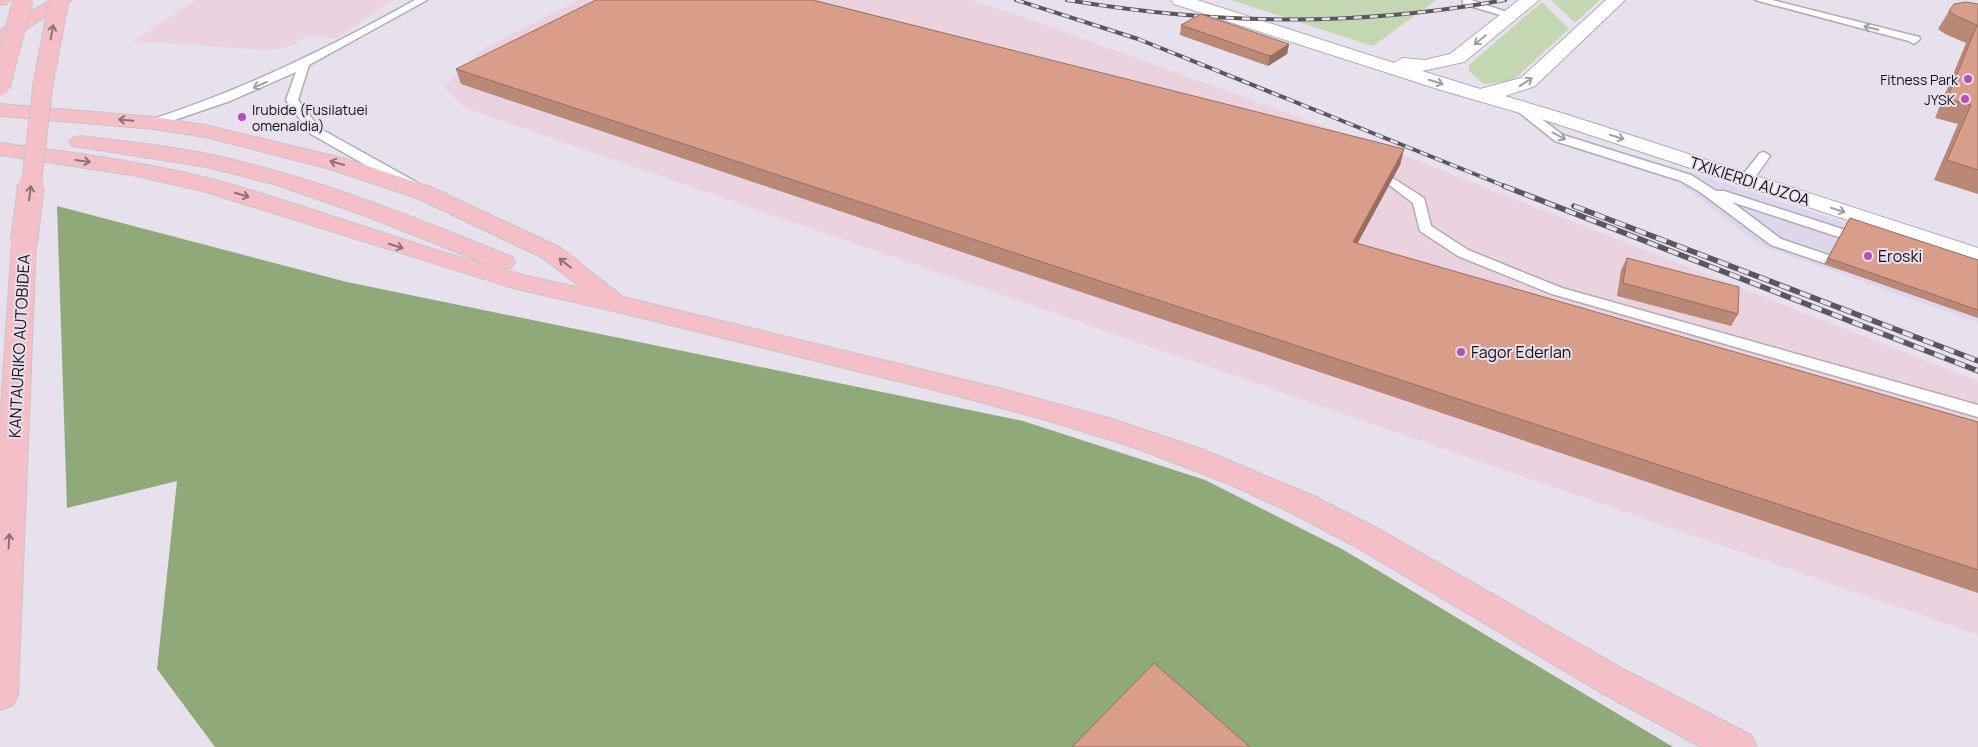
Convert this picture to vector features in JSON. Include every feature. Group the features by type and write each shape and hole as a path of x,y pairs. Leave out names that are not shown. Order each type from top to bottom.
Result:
{"highway":[{"path":"0,86 23,0"},
{"name":"KANTAURIKO AUTOBIDEA","path":"0,694 24,242 43,84 59,0"},
{"path":"0,38 63,0"},
{"path":"0,110 154,123 205,131 329,161 425,193 552,253 617,304"},
{"path":"0,133 152,151 248,170 369,209 526,271 617,304"},
{"path":"0,150 101,163 207,184 437,259 525,284 617,304 962,387 1090,423 1190,456 1293,499 1346,525 1641,697 1738,747"},
{"path":"0,155 52,156"}],"street":[{"name":"TXIKIERDI AUZOA","path":"1180,0 1520,107 1978,256"},
{"path":"1205,0 1401,63 1425,66 1458,58 1530,0"},
{"path":"1458,58 1457,70 1480,95 1503,92 1528,82 1616,0"}],"lane":[{"path":"154,123 245,92 304,65 350,42 422,0"},
{"path":"1760,0 1915,38 1914,41"},
{"path":"1467,2 1511,15"},
{"path":"304,65 292,100 315,131 425,193"},
{"path":"1520,107 1559,138 1686,178 1705,189 1868,257"},
{"path":"1746,180 1764,156"},
{"path":"1391,181 1419,201 1425,228 1463,253 1557,291 1978,411"},
{"path":"1705,189 1751,223 1868,257"},
{"path":"1724,204 1868,257"}],"shaded area":[{"path":"196,0 393,0 337,38 307,36 293,45 279,49 264,50 133,41"},
{"name":"Fagor Ederlan","path":"578,0 969,0 1015,14 1403,155 1978,381 1978,635 465,108 444,87 481,50"},
{"name":"Eroski","path":"1690,172 1978,266 1978,323 1760,245 1682,185"}],"green space":[{"path":"1231,0 1436,0 1373,46"},
{"path":"1551,0 1600,0 1575,23"},
{"path":"1542,2 1569,29 1512,81 1484,84 1469,71 1469,65"},
{"path":"57,206 347,282 1023,421 1205,480 1342,549 1673,747 215,747 157,669 177,481 67,508"}],"building":[{"name":"Fagor Ederlan","path":"596,0 813,0 1404,149 1353,242 1978,422 1978,570 456,69"},
{"path":"1966,2 1978,4 1978,170 1947,160 1971,105 1947,99 1977,25 1949,11 1954,4"},
{"path":"1201,14 1289,44 1270,56 1181,25"},
{"path":"1850,218 1978,260 1978,310 1828,258"},
{"path":"1627,258 1739,287 1738,314 1623,283"},
{"path":"1154,663 1250,747 1072,747"}],"railway":[{"path":"1016,0 1138,39 1507,187"},
{"path":"1067,0 1178,14 1286,20 1394,15 1505,0"},
{"path":"1504,186 1978,371"},
{"path":"1574,206 1978,361"}],"place":[{"name":"Fitness Park","path":"1968,79"},
{"name":"JYSK","path":"1965,99"},
{"name":"Irubide (Fusilatuei omenaldia)","path":"242,117"},
{"name":"Eroski","path":"1868,256"},
{"name":"Fagor Ederlan","path":"1461,352"}]}
